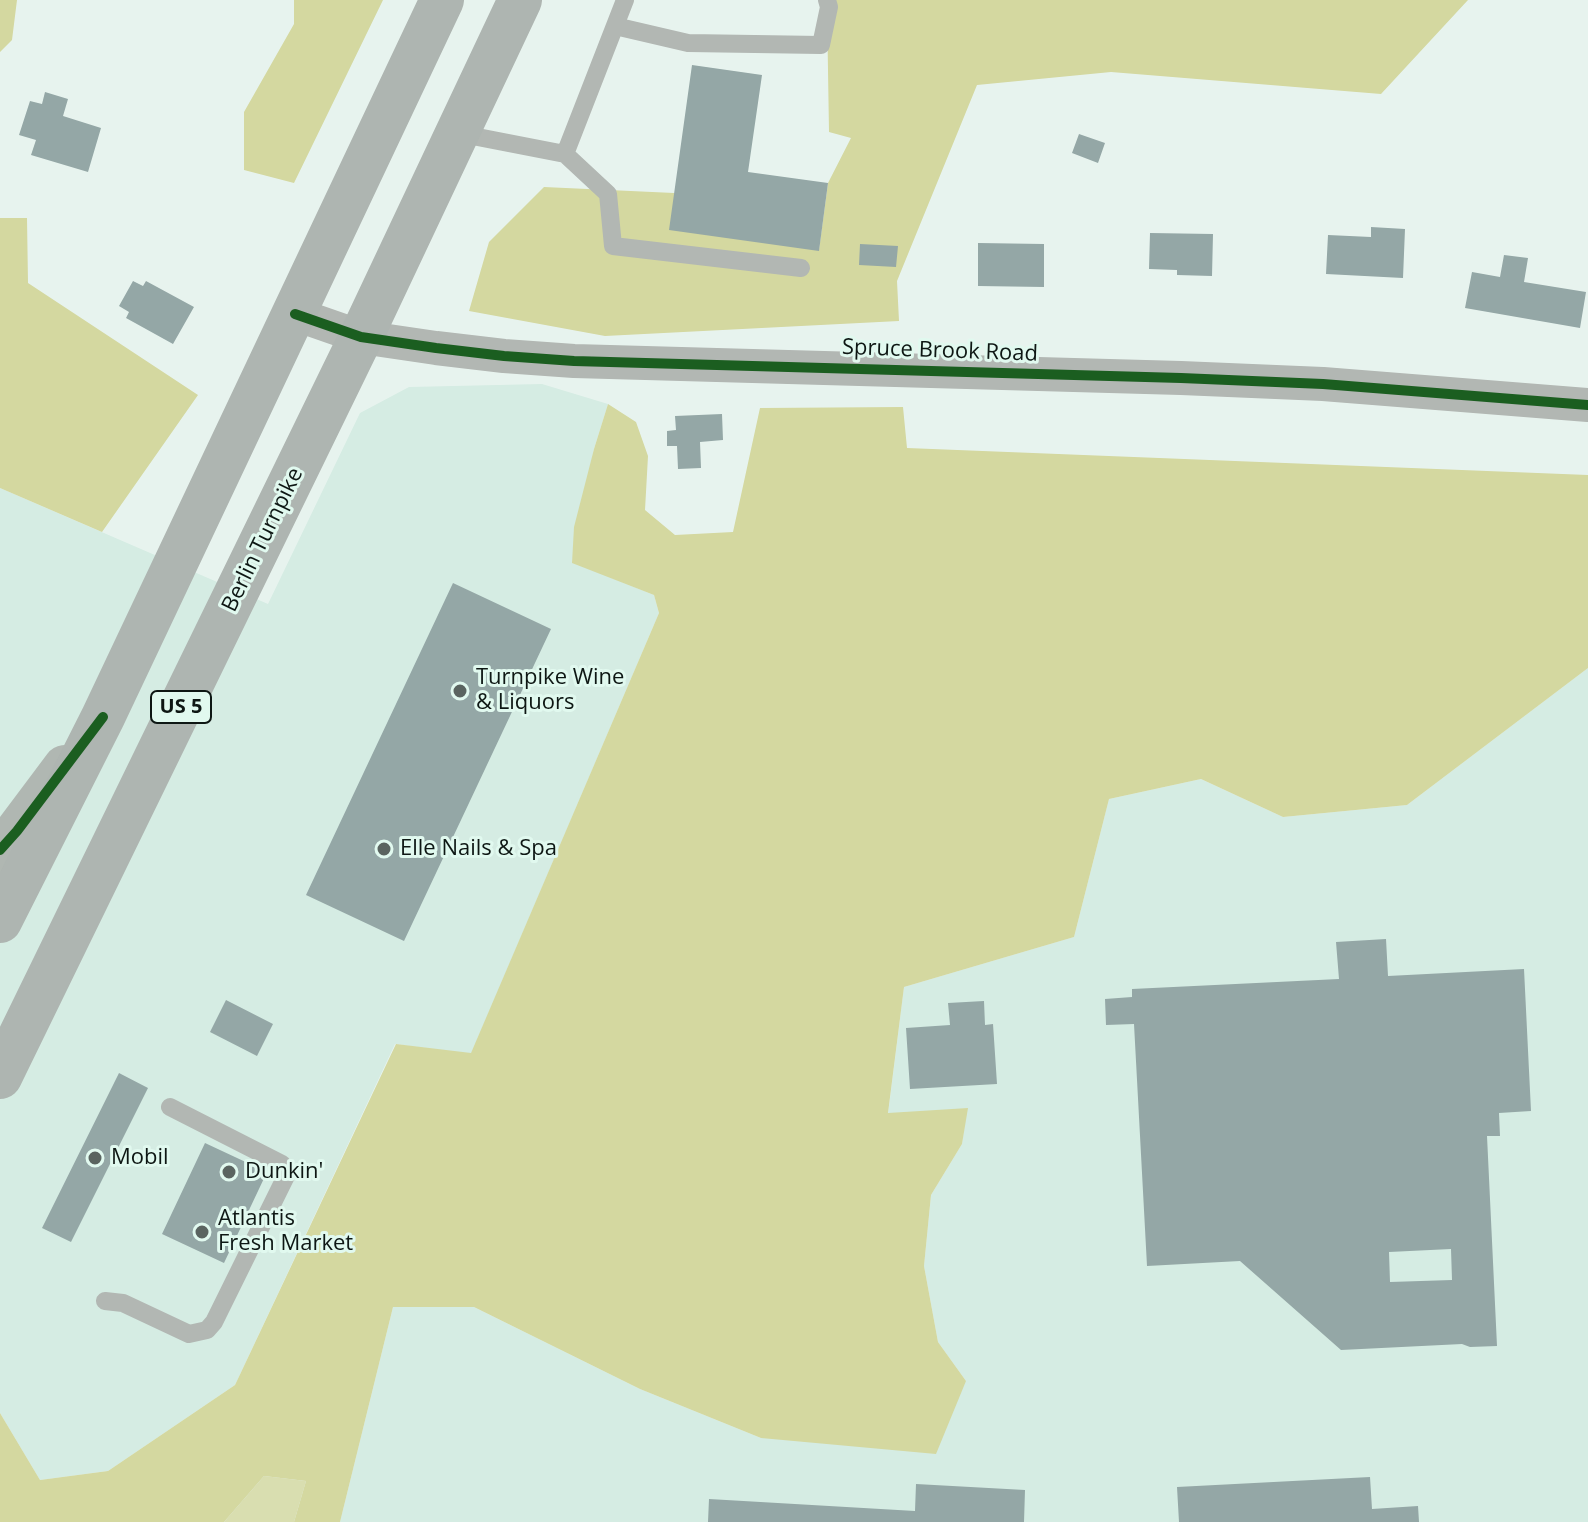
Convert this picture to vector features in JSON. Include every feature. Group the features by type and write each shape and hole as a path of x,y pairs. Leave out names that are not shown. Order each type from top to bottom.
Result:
{"highway":[{"name":"US 5","path":"0,921 103,717 442,0"},
{"name":"Berlin Turnpike","path":"0,1077 361,337 520,0"}],"street":[{"name":"Spruce Brook Road","path":"295,314 361,337 504,356 574,361 1323,384 1588,405"},
{"path":"0,850 103,717"}],"lane":[{"path":"565,154 625,0"},
{"path":"615,26 688,43 821,45 829,7 827,0"},
{"path":"457,133 565,154 608,194 613,246 801,268"},
{"path":"105,1301 123,1303 189,1334 207,1330 214,1322 287,1174 282,1164 170,1107"}],"shaded area":[{"path":"542,384 608,404 594,449 572,562 654,595 659,613 471,1054 395,1044 235,1385 108,1471 40,1480 0,1413 0,488 268,604 360,413 409,387"},
{"path":"1588,668 1588,1522 340,1522 393,1307 474,1307 640,1389 761,1438 966,1381 938,1342 924,1266 931,1195 962,1144 967,1109 888,1114 904,987 1074,937 1109,799 1201,779 1283,817 1407,805"}],"green space":[{"path":"0,0 17,0 12,40 0,52"},
{"path":"294,0 383,0 294,183 244,170 244,112 294,24"},
{"path":"832,0 1468,0 1381,94 1111,72 977,85 897,281 899,321 605,336 469,311 489,242 544,187 674,193 819,250 828,183 851,138 829,132 827,9"},
{"path":"0,218 27,218 28,283 198,395 102,532 0,488"},
{"path":"608,404 636,422 648,456 645,510 675,535 733,532 760,408 903,407 907,448 1588,475 1588,668 1407,805 1283,817 1201,779 1109,799 1074,937 904,987 888,1113 968,1108 962,1144 931,1195 924,1266 938,1342 966,1381 936,1454 761,1438 640,1389 474,1307 393,1307 340,1522 294,1522 306,1481 264,1476 224,1522 0,1522 0,1413 40,1480 108,1471 235,1385 396,1044 471,1053 659,613 654,595 572,563 574,527"},
{"path":"264,1476 306,1481 294,1522 224,1522"}],"building":[{"path":"692,65 762,75 748,172 828,183 819,251 669,230"},
{"path":"45,92 68,99 63,116 101,128 88,172 31,155 36,140 19,135 30,101 42,104"},
{"path":"1079,134 1105,143 1098,163 1072,153"},
{"path":"1371,227 1405,229 1403,278 1326,274 1328,235 1371,237"},
{"path":"1150,233 1213,234 1212,276 1177,275 1177,270 1149,269"},
{"path":"978,243 1044,244 1044,287 978,286"},
{"path":"860,244 898,246 896,267 859,265"},
{"path":"1504,255 1528,258 1524,282 1586,292 1580,328 1465,308 1472,272 1500,277"},
{"path":"133,281 143,286 146,281 194,307 173,344 126,318 129,312 119,306"},
{"path":"722,414 723,440 700,442 701,468 678,469 677,446 667,446 667,431 676,430 675,416"},
{"path":"453,583 551,629 404,941 306,895"},
{"path":"1386,939 1388,976 1524,969 1531,1111 1499,1113 1500,1136 1487,1136 1497,1346 1470,1347 1462,1344 1341,1350 1240,1261 1147,1266 1134,1024 1106,1025 1105,999 1132,997 1132,989 1339,979 1336,942","holes":["1451,1249 1452,1280 1390,1282 1389,1252"]},
{"path":"226,1000 273,1024 257,1056 210,1032"},
{"path":"984,1001 985,1025 993,1024 997,1084 910,1089 906,1028 950,1025 948,1003"},
{"name":"Mobil","path":"119,1073 148,1088 71,1242 42,1228"},
{"path":"205,1143 267,1172 224,1263 162,1234"},
{"path":"1370,1477 1372,1509 1418,1506 1419,1522 1179,1522 1177,1487"},
{"path":"916,1484 1025,1490 1024,1522 708,1522 709,1499 915,1511"}],"cycle path":[{"path":"295,314 361,337 504,356 574,361 1323,384 1588,405"},
{"path":"0,850 103,717"}],"place":[{"name":"Turnpike Wine & Liquors","path":"460,691"},
{"name":"Elle Nails & Spa","path":"384,849"},
{"name":"Mobil","path":"95,1158"},
{"name":"Dunkin'","path":"229,1172"},
{"name":"Atlantis Fresh Market","path":"202,1232"}]}
